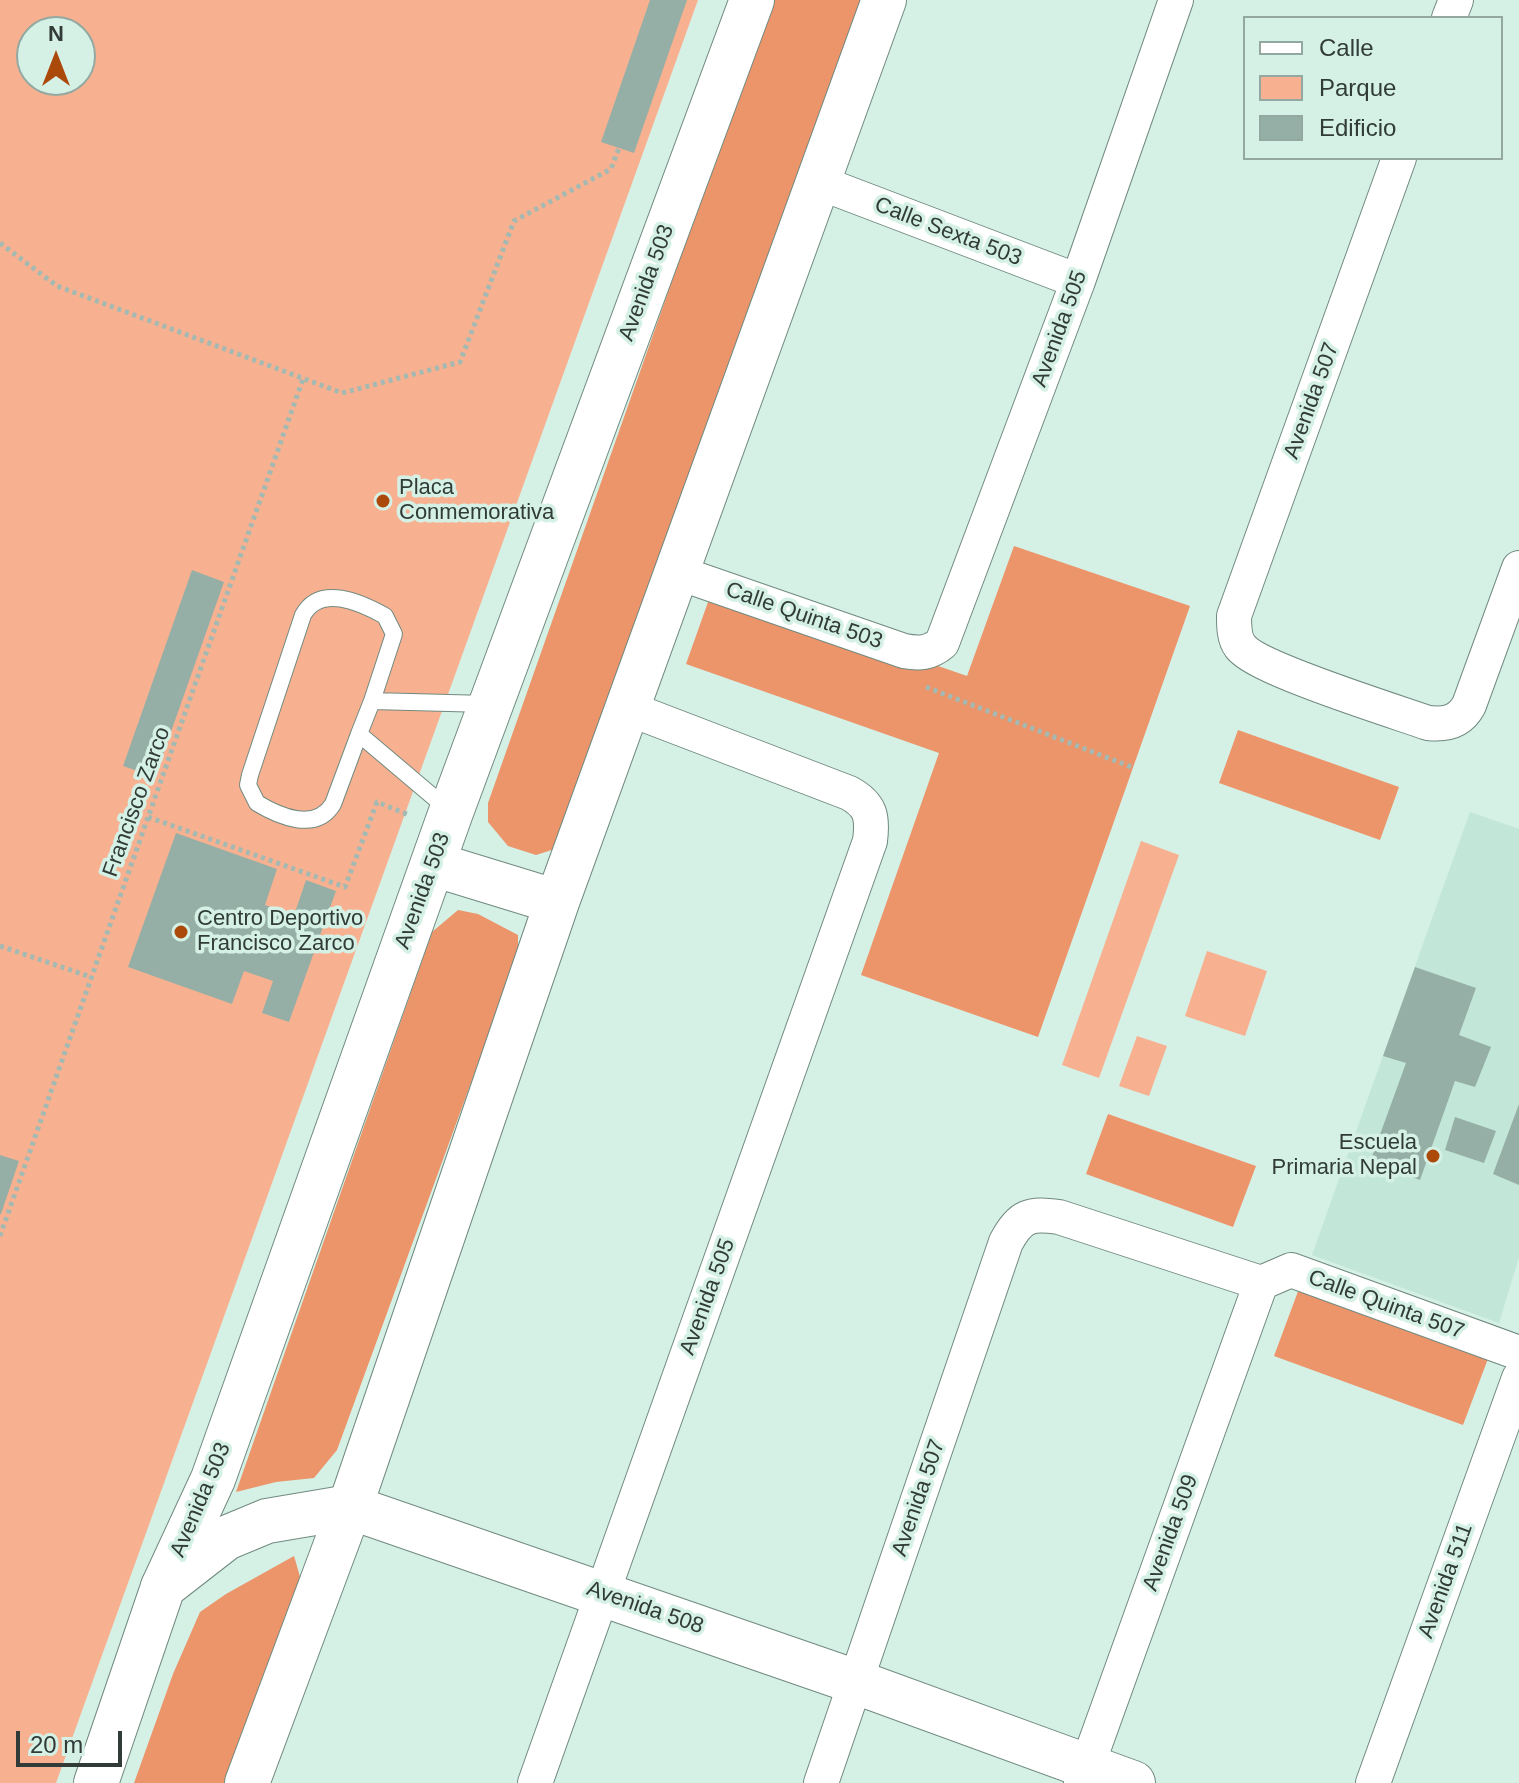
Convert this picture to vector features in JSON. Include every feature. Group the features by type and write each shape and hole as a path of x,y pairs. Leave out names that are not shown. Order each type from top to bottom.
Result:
{"street":[{"name":"Avenida 503","path":"96,1783 163,1587 213,1479 451,812 752,0"},
{"path":"247,1783 350,1507 557,902 884,0"},
{"name":"Avenida 505","path":"925,652 942,643 947,632 1078,281 1176,0"},
{"name":"Avenida 507","path":"1398,160 1234,616 1234,632 1238,645 1264,664 1428,723 1442,724 1456,720 1469,705 1519,568"},
{"name":"Calle Sexta 503","path":"818,182 1078,281"},
{"name":"Calle Quinta 503","path":"676,572 904,651 925,652"},
{"name":"Avenida 505","path":"535,1783 870,841 872,824 870,809 849,793 627,708"},
{"path":"433,864 557,902"},
{"name":"Avenida 507","path":"821,1783 1006,1242 1014,1227 1025,1217 1042,1214 1059,1217 1261,1283"},
{"name":"Calle Quinta 507","path":"1261,1283 1291,1270 1519,1353"},
{"name":"Avenida 509","path":"1084,1775 1261,1283"},
{"name":"Avenida 511","path":"1373,1783 1519,1378"},
{"name":"Avenida 508","path":"163,1587 226,1538 267,1521 350,1507 856,1682 1084,1775 1133,1783"}],"lane":[{"path":"326,596 362,606 385,616 391,624 394,634 392,645 372,701 333,804 319,819 299,820 257,803 248,785 250,775 303,615 316,599 326,596"},
{"path":"372,701 491,704"},
{"path":"359,734 451,812"}],"path":[{"path":"0,243 57,286 342,393 460,362 514,221 611,169 619,148"},
{"name":"Francisco Zarco","path":"0,1236 303,379"},
{"path":"925,652 913,673 913,679 920,685 1134,768"},
{"path":"0,946 91,977"}],"shaded area":[{"path":"771,0 863,0 558,848 536,855 508,846 488,822 488,803"},
{"path":"1014,546 1190,606 1038,1037 861,975 939,753 686,664 713,588 967,676"},
{"path":"1238,730 1399,787 1380,840 1219,783"},
{"name":"Escuela Primaria Nepal","path":"1470,812 1519,829 1519,1257 1499,1323 1312,1255"},
{"path":"458,910 478,914 518,935 518,954 337,1450 314,1478 276,1482 236,1492 432,932"},
{"path":"1108,1114 1256,1166 1233,1227 1086,1174"},
{"path":"1300,1286 1489,1356 1463,1425 1274,1356"},
{"path":"294,1556 301,1580 227,1783 134,1783 173,1674 200,1612"}],"green space":[{"name":"Centro Deportivo Francisco Zarco","path":"0,0 698,0 56,1783 0,1783"},
{"path":"1141,841 1179,855 1099,1078 1062,1065"},
{"path":"1207,951 1267,971 1245,1036 1185,1016"},
{"path":"1137,1036 1167,1046 1149,1096 1119,1086"}],"building":[{"path":"650,0 687,0 634,153 601,142"},
{"path":"192,570 224,582 155,777 123,766"},
{"path":"176,833 277,869 265,905 294,915 306,880 336,891 289,1022 262,1013 273,981 244,971 232,1004 128,967"},
{"path":"1415,967 1476,988 1459,1035 1491,1047 1475,1087 1455,1081 1420,1180 1370,1162 1406,1063 1383,1056"},
{"path":"1519,1104 1519,1185 1493,1174"},
{"path":"1455,1117 1496,1131 1484,1163 1445,1150"},
{"path":"0,1155 19,1161 1,1214 0,1214"}],"place":[{"name":"Placa Conmemorativa","path":"383,501"},
{"name":"Centro Deportivo Francisco Zarco","path":"181,932"},
{"name":"Escuela Primaria Nepal","path":"1433,1156"}]}
